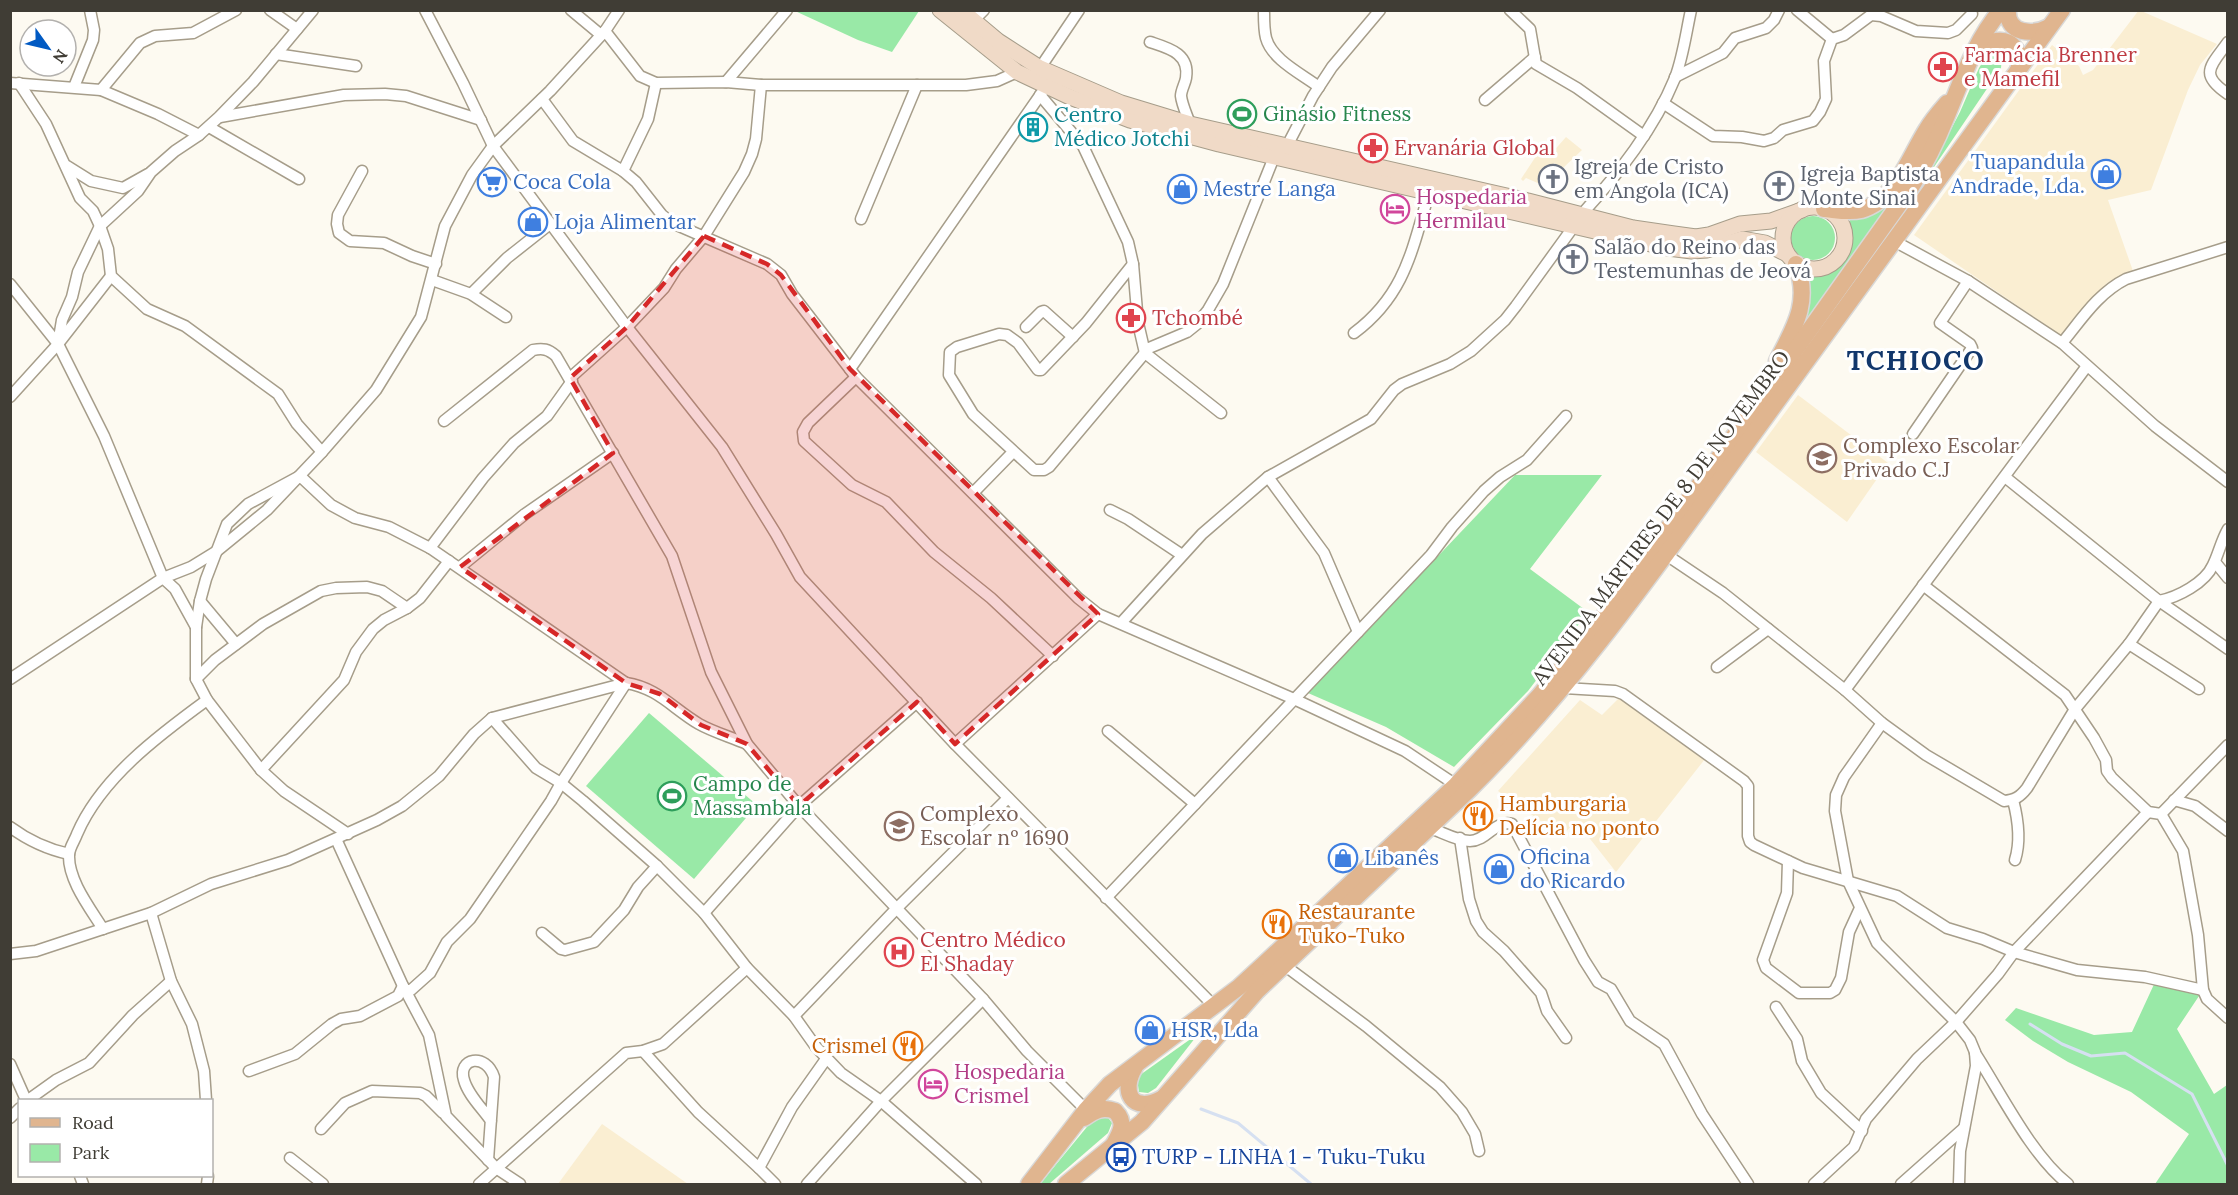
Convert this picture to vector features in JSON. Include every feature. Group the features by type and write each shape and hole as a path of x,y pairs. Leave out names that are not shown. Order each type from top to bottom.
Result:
{"main road":[{"name":"AVENIDA MÁRTIRES DE 8 DE NOVEMBRO","path":"1029,1185 1081,1117 1110,1084 1214,1006 1281,949 1456,785 1499,741 1578,648 1758,403 1910,189 1936,142 1973,52 2001,10"},
{"path":"2008,10 2008,17 2012,24 2024,32 2038,33 2049,27"},
{"name":"AVENIDA MÁRTIRES DE 8 DE NOVEMBRO","path":"1066,1185 1142,1122 1231,1019 1284,965 1504,755 1564,688 1616,622 2062,10"},
{"path":"1973,52 1993,41 2007,42 2013,45 2020,55 2021,63 2018,71"},
{"path":"1824,209 1850,212 1860,210 1870,206 1889,192 1928,126 1956,90"},
{"path":"1758,403 1801,307 1803,287 1792,259"},
{"path":"1139,1061 1129,1077 1127,1086 1131,1098 1142,1105 1151,1105 1164,1097"},
{"path":"1081,1117 1095,1110 1108,1108 1115,1111 1122,1121 1122,1130 1111,1149"}],"street":[{"path":"74,87 93,40 94,30 90,10"},
{"path":"101,90 140,43 148,38 193,33 236,10"},
{"path":"270,10 297,29"},
{"path":"58,344 62,320 72,297 78,272 100,226 138,191 152,172 219,117 313,10"},
{"path":"571,10 603,33 640,76 656,84 726,82 761,85 966,85 997,81 1017,72"},
{"path":"10,679 163,578 191,567 217,551 267,510 322,452 376,390 421,317 445,226 472,175 493,146 542,99 603,33 619,10"},
{"path":"726,82 787,10"},
{"path":"940,10 1043,91 1083,146 1128,242 1133,264 1138,323 1145,353 1221,413"},
{"path":"961,10 998,41 1040,68 1121,103 1190,124 1287,146 1578,220 1676,249 1707,250 1742,239 1766,243 1807,268 1818,269 1834,261 1841,252 1844,241 1841,224 1834,215 1824,209 1816,208 1802,210 1771,221 1740,224 1696,237 1578,220 1524,213 1429,193 1159,129 1043,91"},
{"path":"973,21 984,10"},
{"path":"1040,68 1079,10"},
{"path":"1287,146 1332,67 1380,10"},
{"path":"1510,10 1530,29 1534,57 1538,66 1577,88 1644,136"},
{"path":"1120,623 1202,534 1268,477 1371,419 1394,390 1402,384 1450,364 1471,351 1505,320 1578,220 1644,136 1675,77 1690,10"},
{"path":"1675,77 1722,53 1735,38 1766,28 1774,20 1779,10"},
{"path":"1797,10 1832,39"},
{"path":"1832,39 1844,36 1871,15 1881,16 1916,31 1948,33 1956,30 1970,12 1989,25"},
{"path":"430,13 493,146 627,327 722,447 800,577 955,744 1214,1006"},
{"path":"1264,13 1266,38 1271,49 1319,87"},
{"path":"1663,103 1713,136 1742,137 1753,141 1774,138 1783,130 1813,121 1820,112 1826,99 1824,60 1832,39"},
{"path":"1150,42 1174,49 1186,65 1186,77 1181,94 1190,124"},
{"path":"2228,42 2211,66 2210,72 2210,80 2214,85 2228,94"},
{"path":"276,54 356,66"},
{"path":"1485,100 1534,57"},
{"path":"15,83 101,90 158,114 199,135"},
{"path":"15,83 46,124 67,166 76,191 93,211 108,249 111,276 147,309 185,326 278,394 286,410 322,452"},
{"path":"623,171 648,119 656,84"},
{"path":"430,548 483,478 514,444 548,416 571,379 627,327 664,288 676,269 704,236 752,154 756,139 761,85"},
{"path":"861,219 917,85"},
{"path":"1043,91 853,373 808,423 803,432 804,441 852,485 886,502 934,552 991,598 1053,656"},
{"path":"219,117 344,95 385,94 406,96 481,120"},
{"path":"542,99 573,141 623,171 636,182 662,215 672,223 767,264 781,275 792,294 853,373 1078,598 1098,614 1294,699 1405,751 1456,785"},
{"path":"208,127 299,179"},
{"path":"1133,264 1073,337 1041,370 1038,370 1018,343 1007,335 999,334 952,349 950,352 948,372 960,396 973,414 1034,470 1044,470 1049,467 1145,353 1154,345 1187,332 1208,310 1227,275 1274,157"},
{"path":"67,166 91,181 123,188 152,172"},
{"path":"362,171 338,214 339,233 350,242 384,243 435,264"},
{"path":"1354,333 1380,310 1395,291 1404,273 1429,193"},
{"path":"1792,259 1783,241 1785,229 1791,218 1802,210"},
{"path":"471,294 507,258 550,224"},
{"path":"1894,241 1968,281 2062,343 2155,426 2228,482"},
{"path":"2062,343 2102,295 2113,286 2126,279 2228,247"},
{"path":"10,397 58,344 111,276"},
{"path":"432,280 471,294 506,316"},
{"path":"1913,434 1972,348 1970,344 1940,322 1968,281"},
{"path":"10,284 58,344 104,436 163,578 175,589 196,627"},
{"path":"1026,327 1044,311 1073,337"},
{"path":"444,421 533,350 542,348 556,356 672,556 711,672 747,744 799,806 983,999 1081,1117"},
{"path":"1845,690 2087,366"},
{"path":"1106,898 1431,555 1484,491 1500,477 1527,460 1566,416"},
{"path":"973,493 1013,452"},
{"path":"460,567 525,514 613,453"},
{"path":"300,476 331,505 355,518 389,527 430,548 460,567 626,683"},
{"path":"300,476 248,504 227,524 200,601 196,627 196,679 207,700 261,770 284,791 348,834"},
{"path":"1268,477 1324,553 1358,632"},
{"path":"2005,477 2159,601 2228,649"},
{"path":"1110,510 1128,519 1182,555"},
{"path":"1665,554 1723,593 1845,690 1882,723 1926,755 2004,801 2013,800 2027,788 2075,709 2129,644 2159,601 2174,598 2185,592 2211,569 2216,553 2228,530"},
{"path":"261,770 344,680 356,652 373,629 420,598 449,561"},
{"path":"2215,562 2228,578"},
{"path":"1923,585 2066,695 2094,738 2106,760 2107,771 2112,778 2148,812 2161,814"},
{"path":"196,679 215,660 263,624 321,591 367,587 382,591 407,608"},
{"path":"200,601 236,644"},
{"path":"955,744 1098,614"},
{"path":"1717,667 1768,629"},
{"path":"2129,644 2199,689"},
{"path":"195,664 215,660"},
{"path":"10,954 36,951 151,914 211,884 288,860 348,834 402,806 426,789 474,734 492,718 626,683 640,685 660,694 701,725 747,744"},
{"path":"404,988 411,990 429,973 447,942 470,919 532,829 626,683"},
{"path":"1564,688 1608,690 1623,694 1744,781 1748,786 1750,842 1788,861 1803,868 1897,896 1947,928 2014,952 2077,970 2145,977 2203,990"},
{"path":"103,929 72,874 69,854 85,816 109,785 155,737 207,700"},
{"path":"704,913 799,806 917,702"},
{"path":"492,718 536,768 561,783 657,866 704,913 747,968 794,1016 826,1059 840,1073 880,1101 976,1185"},
{"path":"1882,723 1844,777 1836,795 1835,811 1848,881 1877,943 1956,1022 1970,1040 1975,1052 2049,1165 2068,1185"},
{"path":"1108,731 1195,804"},
{"path":"2161,814 2228,745"},
{"path":"794,1016 897,908 1008,798"},
{"path":"2013,800 2017,816 2018,851 2014,860"},
{"path":"2174,800 2195,806 2228,831"},
{"path":"1814,1185 1854,1148 1866,1119 1917,1059 1956,1022 2014,952 2148,812"},
{"path":"2161,814 2183,851 2198,935 2203,990 2207,999 2228,1018"},
{"path":"1430,828 1469,841 1476,840 1500,824 1506,822 1512,824 1598,982 1611,989 1630,1021 1665,1044 1702,1114 1748,1185"},
{"path":"10,828 46,849 69,854"},
{"path":"1460,838 1469,899 1476,921 1483,932 1504,951 1541,993 1547,1011 1566,1038"},
{"path":"336,839 404,988 429,1035 446,1116"},
{"path":"1788,861 1787,893 1762,960 1766,968 1793,990 1807,994 1830,993 1835,990 1841,978 1849,932 1860,908"},
{"path":"542,933 565,950 594,942 624,910 638,887 657,866"},
{"path":"151,914 171,981 192,1024 204,1071 206,1099"},
{"path":"1284,965 1366,1026 1440,1087 1462,1112 1475,1134 1479,1151"},
{"path":"479,1185 492,1164 626,1053 643,1051 663,1044 747,968"},
{"path":"30,1099 56,1080 88,1063 133,1015 171,981"},
{"path":"249,1071 295,1054 332,1024 341,1019 360,1016 398,996 404,988"},
{"path":"807,1185 880,1101 983,999"},
{"path":"1776,1008 1797,1039 1802,1061 1821,1093 1862,1131"},
{"path":"643,1051 698,1112 775,1185"},
{"path":"1959,1185 1960,1151 1976,1066 1975,1052"},
{"path":"759,1168 792,1107 826,1059"},
{"path":"491,1121 468,1089 463,1078 463,1070 469,1062 477,1060 486,1063 494,1077 491,1121 492,1164"},
{"path":"10,1064 26,1099"},
{"path":"321,1129 345,1103 372,1091 420,1093 426,1096 492,1164 520,1185"},
{"path":"1901,1185 1964,1128"},
{"path":"290,1158 321,1184"}],"highlighted area":[{"path":"704,236 767,264 781,275 850,369 1098,614 955,744 917,702 799,806 747,744 701,725 660,694 626,683 460,567 613,453 570,378 627,327"}],"shaded area":[{"path":"2139,10 2217,44 2200,65 2188,90 2151,190 2108,200 2133,271 2107,283 2062,336 1914,235 2052,45 2079,66 2083,75 2093,70"},
{"path":"1566,137 1582,150 1563,168 1554,163 1540,184 1526,178 1523,181 1521,179 1540,150 1551,154"},
{"name":"Complexo Escolar Privado C.J","path":"1798,395 1888,463 1847,522 1756,452"},
{"path":"1619,698 1705,759 1616,872 1576,821 1562,836 1498,791 1580,700 1602,715"},
{"path":"602,1124 688,1184 558,1184"}],"green space":[{"path":"795,11 919,11 892,52 858,40"},
{"path":"1994,50 2002,56 2001,68 1934,167 1932,166 1960,112 1979,68 1987,55"},
{"path":"1903,182 1879,220 1802,326 1810,296 1807,275 1827,273 1842,261 1850,248 1850,219"},
{"path":"1813,216 1829,222 1835,238 1829,254 1813,260 1797,254 1791,238 1797,222"},
{"path":"1515,475 1602,475 1530,569 1588,612 1528,691 1454,767 1386,727 1308,693"},
{"name":"Campo de Massambala","path":"649,713 757,805 694,879 586,786"},
{"path":"2156,980 2203,990 2177,1029 2214,1094 2227,1085 2227,1184 2155,1184 2189,1134 2131,1092 2068,1062 2033,1041 2005,1020 2016,1008 2094,1035 2132,1032"},
{"path":"1199,1033 1156,1088 1148,1093 1139,1092 1137,1079 1140,1075"},
{"path":"1107,1116 1112,1123 1108,1133 1049,1184 1040,1184 1091,1122 1096,1118"}],"waterway":[{"path":"2030,1024 2062,1044 2091,1056 2125,1053 2192,1094 2228,1166"},
{"path":"1201,1109 1238,1123 1311,1184"}],"place":[{"name":"Farmácia Brenner e Mamefil","path":"1943,67"},
{"name":"Ginásio Fitness","path":"1242,114"},
{"name":"Centro Médico Jotchi","path":"1033,127"},
{"name":"Ervanária Global","path":"1373,148"},
{"name":"Tuapandula Andrade, Lda.","path":"2106,174"},
{"name":"Igreja de Cristo em Angola (ICA)","path":"1553,179"},
{"name":"Coca Cola","path":"492,182"},
{"name":"Igreja Baptista Monte Sinai","path":"1779,186"},
{"name":"Mestre Langa","path":"1182,189"},
{"name":"Hospedaria Hermilau","path":"1395,209"},
{"name":"Loja Alimentar","path":"533,222"},
{"name":"Salão do Reino das Testemunhas de Jeová","path":"1573,259"},
{"name":"Tchombé","path":"1131,318"},
{"name":"Complexo Escolar Privado C.J","path":"1822,458"},
{"name":"Campo de Massambala","path":"672,796"},
{"name":"Hamburgaria Delícia no ponto","path":"1478,816"},
{"name":"Complexo Escolar nº 1690","path":"899,826"},
{"name":"Libanês","path":"1343,858"},
{"name":"Oficina do Ricardo","path":"1499,869"},
{"name":"Restaurante Tuko-Tuko","path":"1277,924"},
{"name":"Centro Médico El Shaday","path":"899,952"},
{"name":"HSR, Lda","path":"1150,1030"},
{"name":"Crismel","path":"908,1046"},
{"name":"Hospedaria Crismel","path":"933,1084"},
{"name":"TURP - LINHA 1 - Tuku-Tuku","path":"1121,1157"}],"district":[{"name":"TCHIOCO","path":"1916,361"}]}
